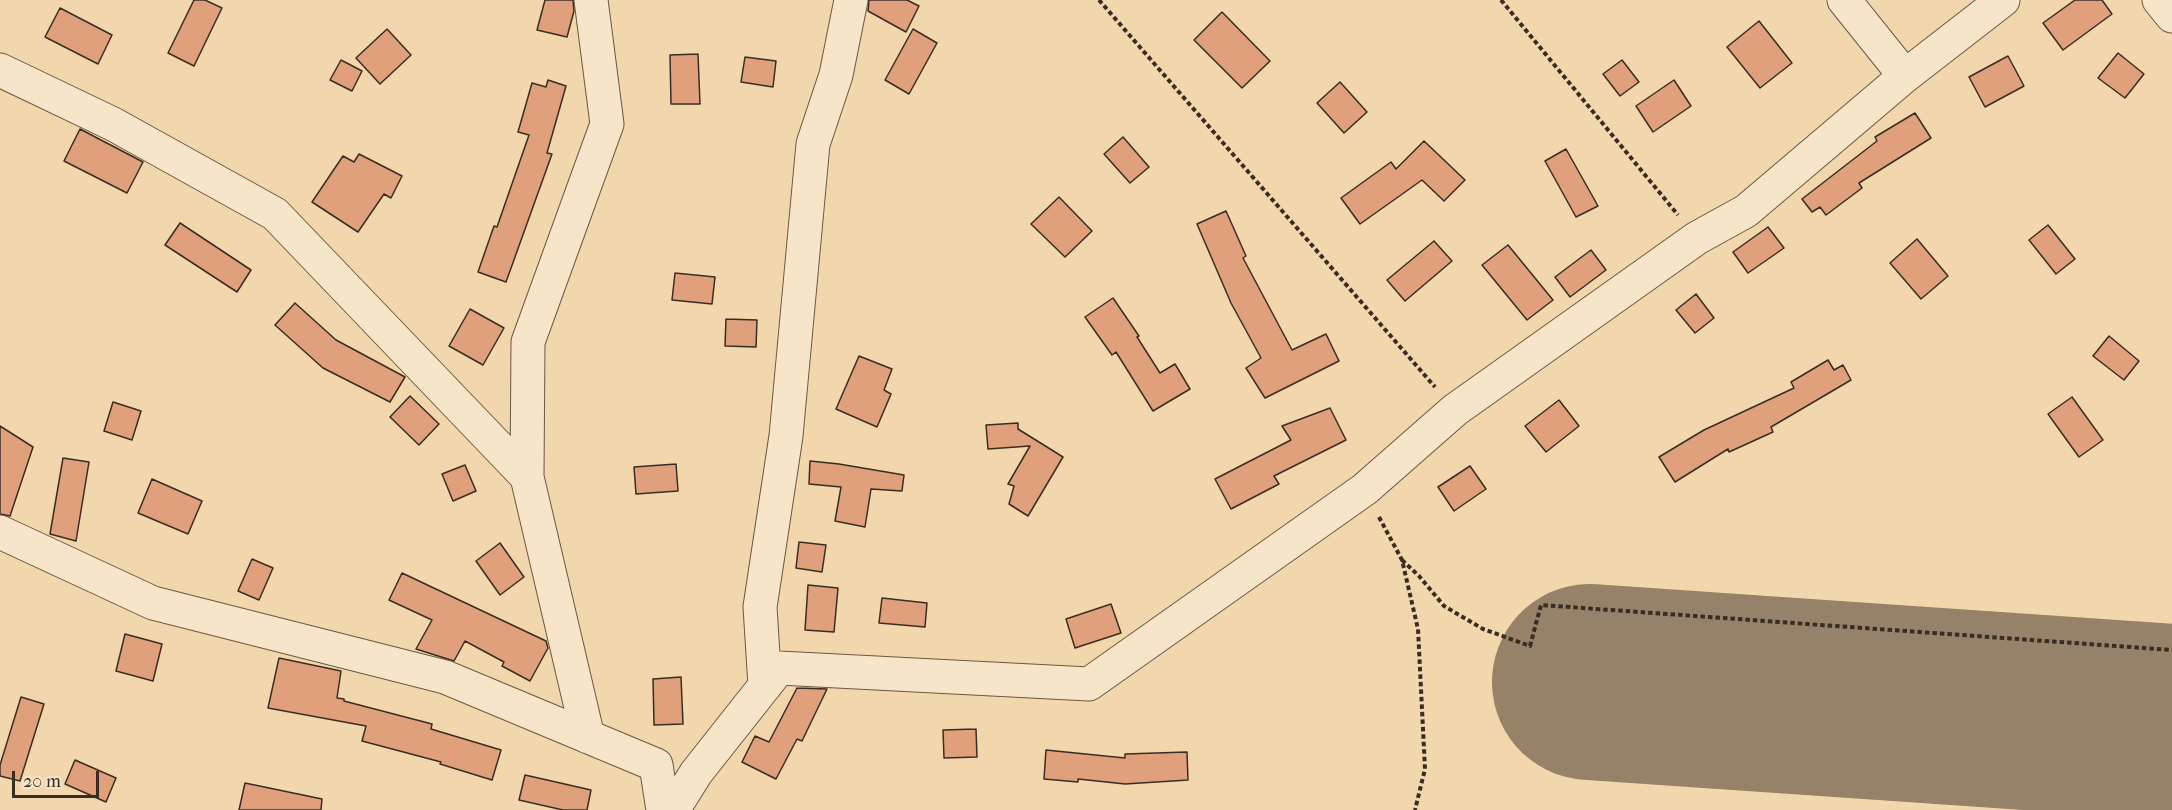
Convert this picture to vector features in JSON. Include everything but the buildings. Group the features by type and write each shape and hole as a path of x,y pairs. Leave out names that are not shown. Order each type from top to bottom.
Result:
{"street":[{"path":"588,737 527,477 528,342 607,124 591,0"},
{"path":"765,686 759,607 786,436 813,144 836,75 851,0"},
{"path":"1844,0 1905,76"},
{"path":"673,810 696,773 778,668 1089,684 1365,489 1455,410 1697,238 1746,212 1905,76 2003,0"},
{"path":"2159,0 2172,16"},
{"path":"0,70 113,124 275,214 527,477"},
{"path":"0,532 153,603 445,677 656,765 663,810"}],"path":[{"path":"1099,0 1455,410"},
{"path":"1501,0 1697,238"},
{"path":"1365,489 1402,560 1418,629 1425,769 1415,810"},
{"path":"1402,560 1444,606 1483,629 1530,646 1541,605 2172,650"}],"runway":[{"path":"1590,682 2172,722"}]}
